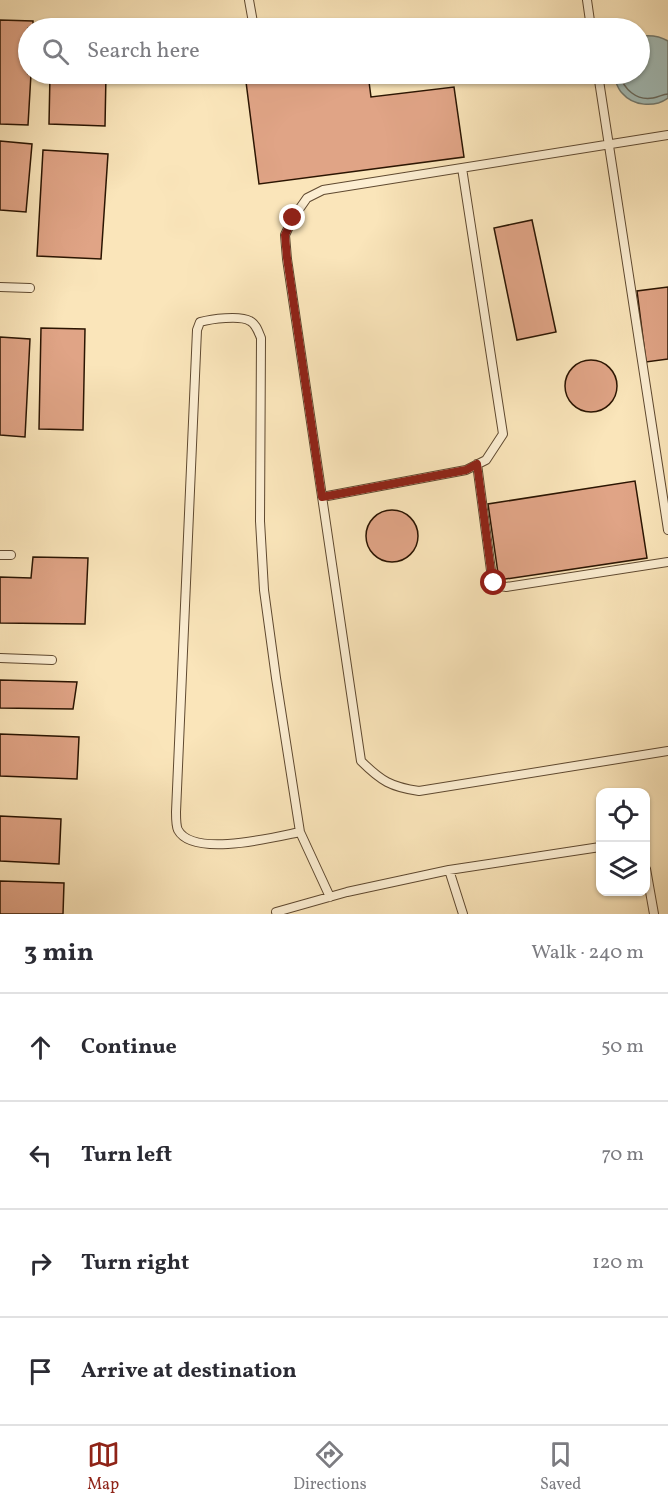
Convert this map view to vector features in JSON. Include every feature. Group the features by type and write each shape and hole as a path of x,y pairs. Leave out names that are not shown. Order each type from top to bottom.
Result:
{"lane":[{"path":"249,0 252,18"},
{"path":"587,0 590,18"},
{"path":"600,84 668,530"},
{"path":"668,135 323,190 307,198 293,218 285,235 361,761 378,778 400,788 418,791 668,751"},
{"path":"322,497 466,470 486,460 503,434 462,168"},
{"path":"0,287 30,288"},
{"path":"300,832 222,844 199,843 186,839 177,830 197,330 200,322 211,319 251,321 261,338 260,521 264,590 300,832 330,897"},
{"path":"477,464 492,578 498,586 506,587 668,562"},
{"path":"0,555 11,555"},
{"path":"0,658 52,660"},
{"path":"276,912 367,887 449,870 596,848"},
{"path":"449,870 463,914"},
{"path":"650,894 654,914"}],"water":[{"path":"650,36 668,41 668,98 650,104 638,103 632,101 617,84 650,84"}],"building":[{"path":"0,20 18,21 18,84 30,84 28,125 0,124"},
{"path":"50,84 106,84 105,126 49,124"},
{"path":"246,84 369,84 371,97 454,87 464,157 259,184"},
{"path":"0,141 32,144 26,212 0,210"},
{"path":"43,150 108,154 101,259 37,256"},
{"path":"532,220 556,332 517,340 494,228"},
{"path":"668,287 668,359 646,362 637,291"},
{"path":"41,328 85,329 83,430 39,429"},
{"path":"0,337 30,339 25,437 0,435"},
{"path":"586,360 596,360 610,367 617,386 610,405 596,412 586,412 576,408 569,401 565,391 565,381 569,371 576,364"},
{"path":"635,481 647,558 499,580 488,504"},
{"path":"387,510 397,510 411,517 418,536 411,555 397,562 387,562 377,558 370,551 366,541 366,531 370,521 377,514"},
{"path":"33,557 88,558 85,624 0,623 0,577 31,578"},
{"path":"0,680 77,682 73,709 0,708"},
{"path":"0,734 79,737 77,779 0,776"},
{"path":"0,816 61,819 59,864 0,861"},
{"path":"0,881 64,883 63,914 0,914"}],"route":[{"path":"293,218 285,235 287,258 322,497 466,470 477,464 494,583"}]}
